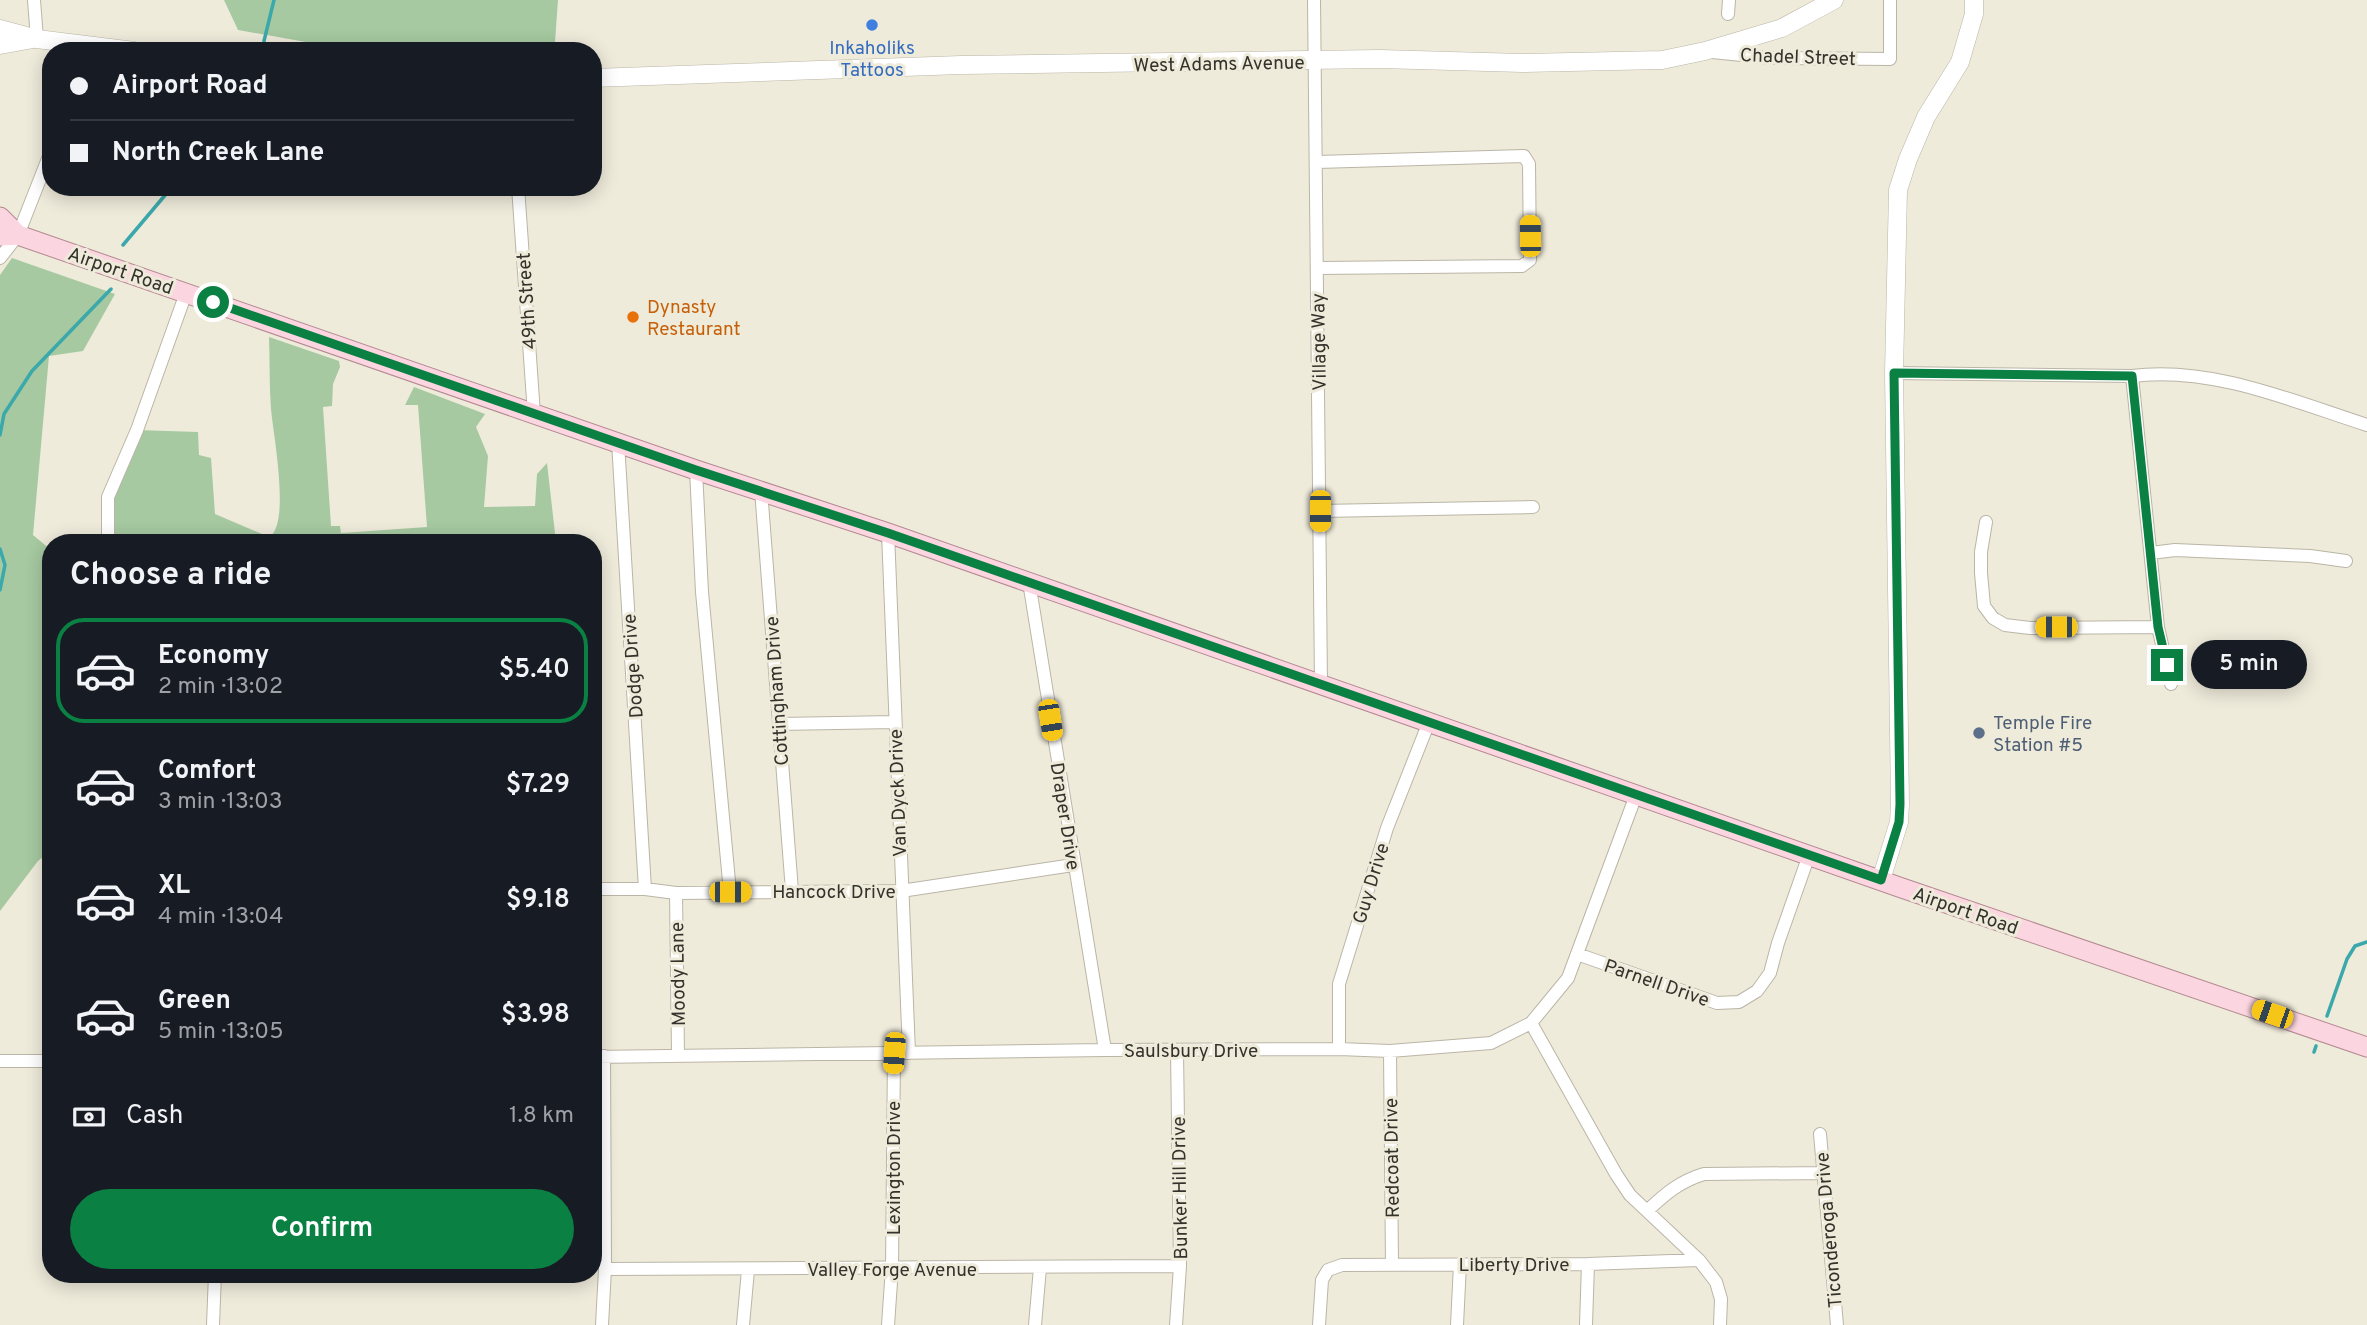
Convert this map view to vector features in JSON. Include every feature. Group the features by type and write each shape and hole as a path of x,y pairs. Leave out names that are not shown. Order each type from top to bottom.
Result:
{"main road":[{"name":"West Adams Avenue","path":"602,78 961,65 1380,59 1522,63 1662,60 1705,51 1782,28 1834,0"},
{"path":"1881,880 1899,822 1900,804 1894,373 1898,191 1926,117 1960,62 1974,14 1974,0"},
{"path":"0,29 55,42"},
{"path":"0,45 37,39"},
{"name":"Airport Road","path":"0,217 9,235 888,533 2367,1047"}],"street":[{"path":"34,0 37,39"},
{"name":"Village Way","path":"1314,0 1321,685"},
{"path":"1728,14 1729,0"},
{"name":"Chadel Street","path":"1705,51 1772,58 1891,59 1890,0"},
{"path":"1317,162 1524,156 1529,164 1530,260 1522,266 1318,268"},
{"path":"0,258 42,169"},
{"name":"49th Street","path":"519,196 534,414"},
{"path":"108,534 108,497 137,429 186,293"},
{"path":"1894,373 2132,376 2160,373 2245,385 2367,425"},
{"path":"2132,376 2158,627 2171,684"},
{"name":"Dodge Drive","path":"618,442 645,889"},
{"path":"696,470 702,592 730,892"},
{"name":"Cottingham Drive","path":"761,490 792,891"},
{"path":"1320,511 1533,507"},
{"path":"1986,522 1981,573 1984,606 1993,618 2005,625 2030,628 2158,627"},
{"name":"Van Dyck Drive","path":"888,533 909,1053"},
{"path":"2151,554 2175,550 2311,556 2346,561"},
{"name":"Draper Drive","path":"1029,582 1105,1050"},
{"path":"779,723 894,722"},
{"name":"Guy Drive","path":"1339,1049 1339,984 1387,828 1429,722"},
{"name":"Saulsbury Drive","path":"602,1056 1105,1050 1390,1051 1491,1043 1531,1023 1568,978 1636,795"},
{"name":"Parnell Drive","path":"1577,954 1717,1003 1739,1002 1757,991 1770,973 1809,855"},
{"name":"Hancock Drive","path":"602,889 645,889 676,893 901,891 1073,865"},
{"name":"Moody Lane","path":"676,893 678,1055"},
{"path":"1531,1023 1630,1195 1699,1260 1716,1282 1721,1299 1720,1325"},
{"name":"Bunker Hill Drive","path":"1176,1325 1180,1266 1177,1051"},
{"name":"Redcoat Drive","path":"1390,1051 1392,1265"},
{"name":"Lexington Drive","path":"888,1325 892,1268 894,1053"},
{"path":"0,1061 42,1060"},
{"name":"Ticonderoga Drive","path":"1820,1134 1837,1325"},
{"path":"1647,1211 1670,1189 1688,1178 1704,1174 1824,1172"},
{"path":"602,1245 605,1269 602,1325"},
{"name":"Liberty Drive","path":"1319,1325 1322,1280 1328,1270 1342,1265 1588,1264 1699,1260"},
{"path":"1457,1325 1460,1264"},
{"path":"1586,1325 1588,1264"},
{"name":"Valley Forge Avenue","path":"605,1269 1180,1266"},
{"path":"1035,1325 1040,1268"},
{"path":"743,1325 748,1270"},
{"path":"214,1325 215,1283"}],"green space":[{"path":"224,0 558,0 555,42 305,42 238,30"},
{"path":"12,258 115,294 83,351 49,356 33,535 42,542 42,858 0,911 0,275"},
{"path":"269,337 339,361 340,367 333,384 332,406 323,407 331,526 340,526 341,533 427,527 418,405 405,405 414,387 485,414 476,427 488,456 484,507 535,506 537,474 547,463 555,534 271,534 279,515 280,498 270,400"},
{"path":"137,430 198,432 199,455 211,458 215,514 262,534 108,534 108,497"}],"waterway":[{"path":"264,41 274,0"},
{"path":"123,245 164,196"},
{"path":"0,435 4,414 32,371 111,289"},
{"path":"0,549 5,565 0,590"},
{"path":"2327,1016 2347,959 2355,946 2367,942"},
{"path":"2314,1052 2316,1046"}],"place":[{"name":"Inkaholiks Tattoos","path":"872,25"},
{"name":"Dynasty Restaurant","path":"633,317"},
{"name":"Temple Fire Station #5","path":"1979,733"}],"route":[{"path":"213,302 696,470 888,533 1881,880 1899,822 1900,804 1894,373 2132,376 2158,627 2167,665"}]}
